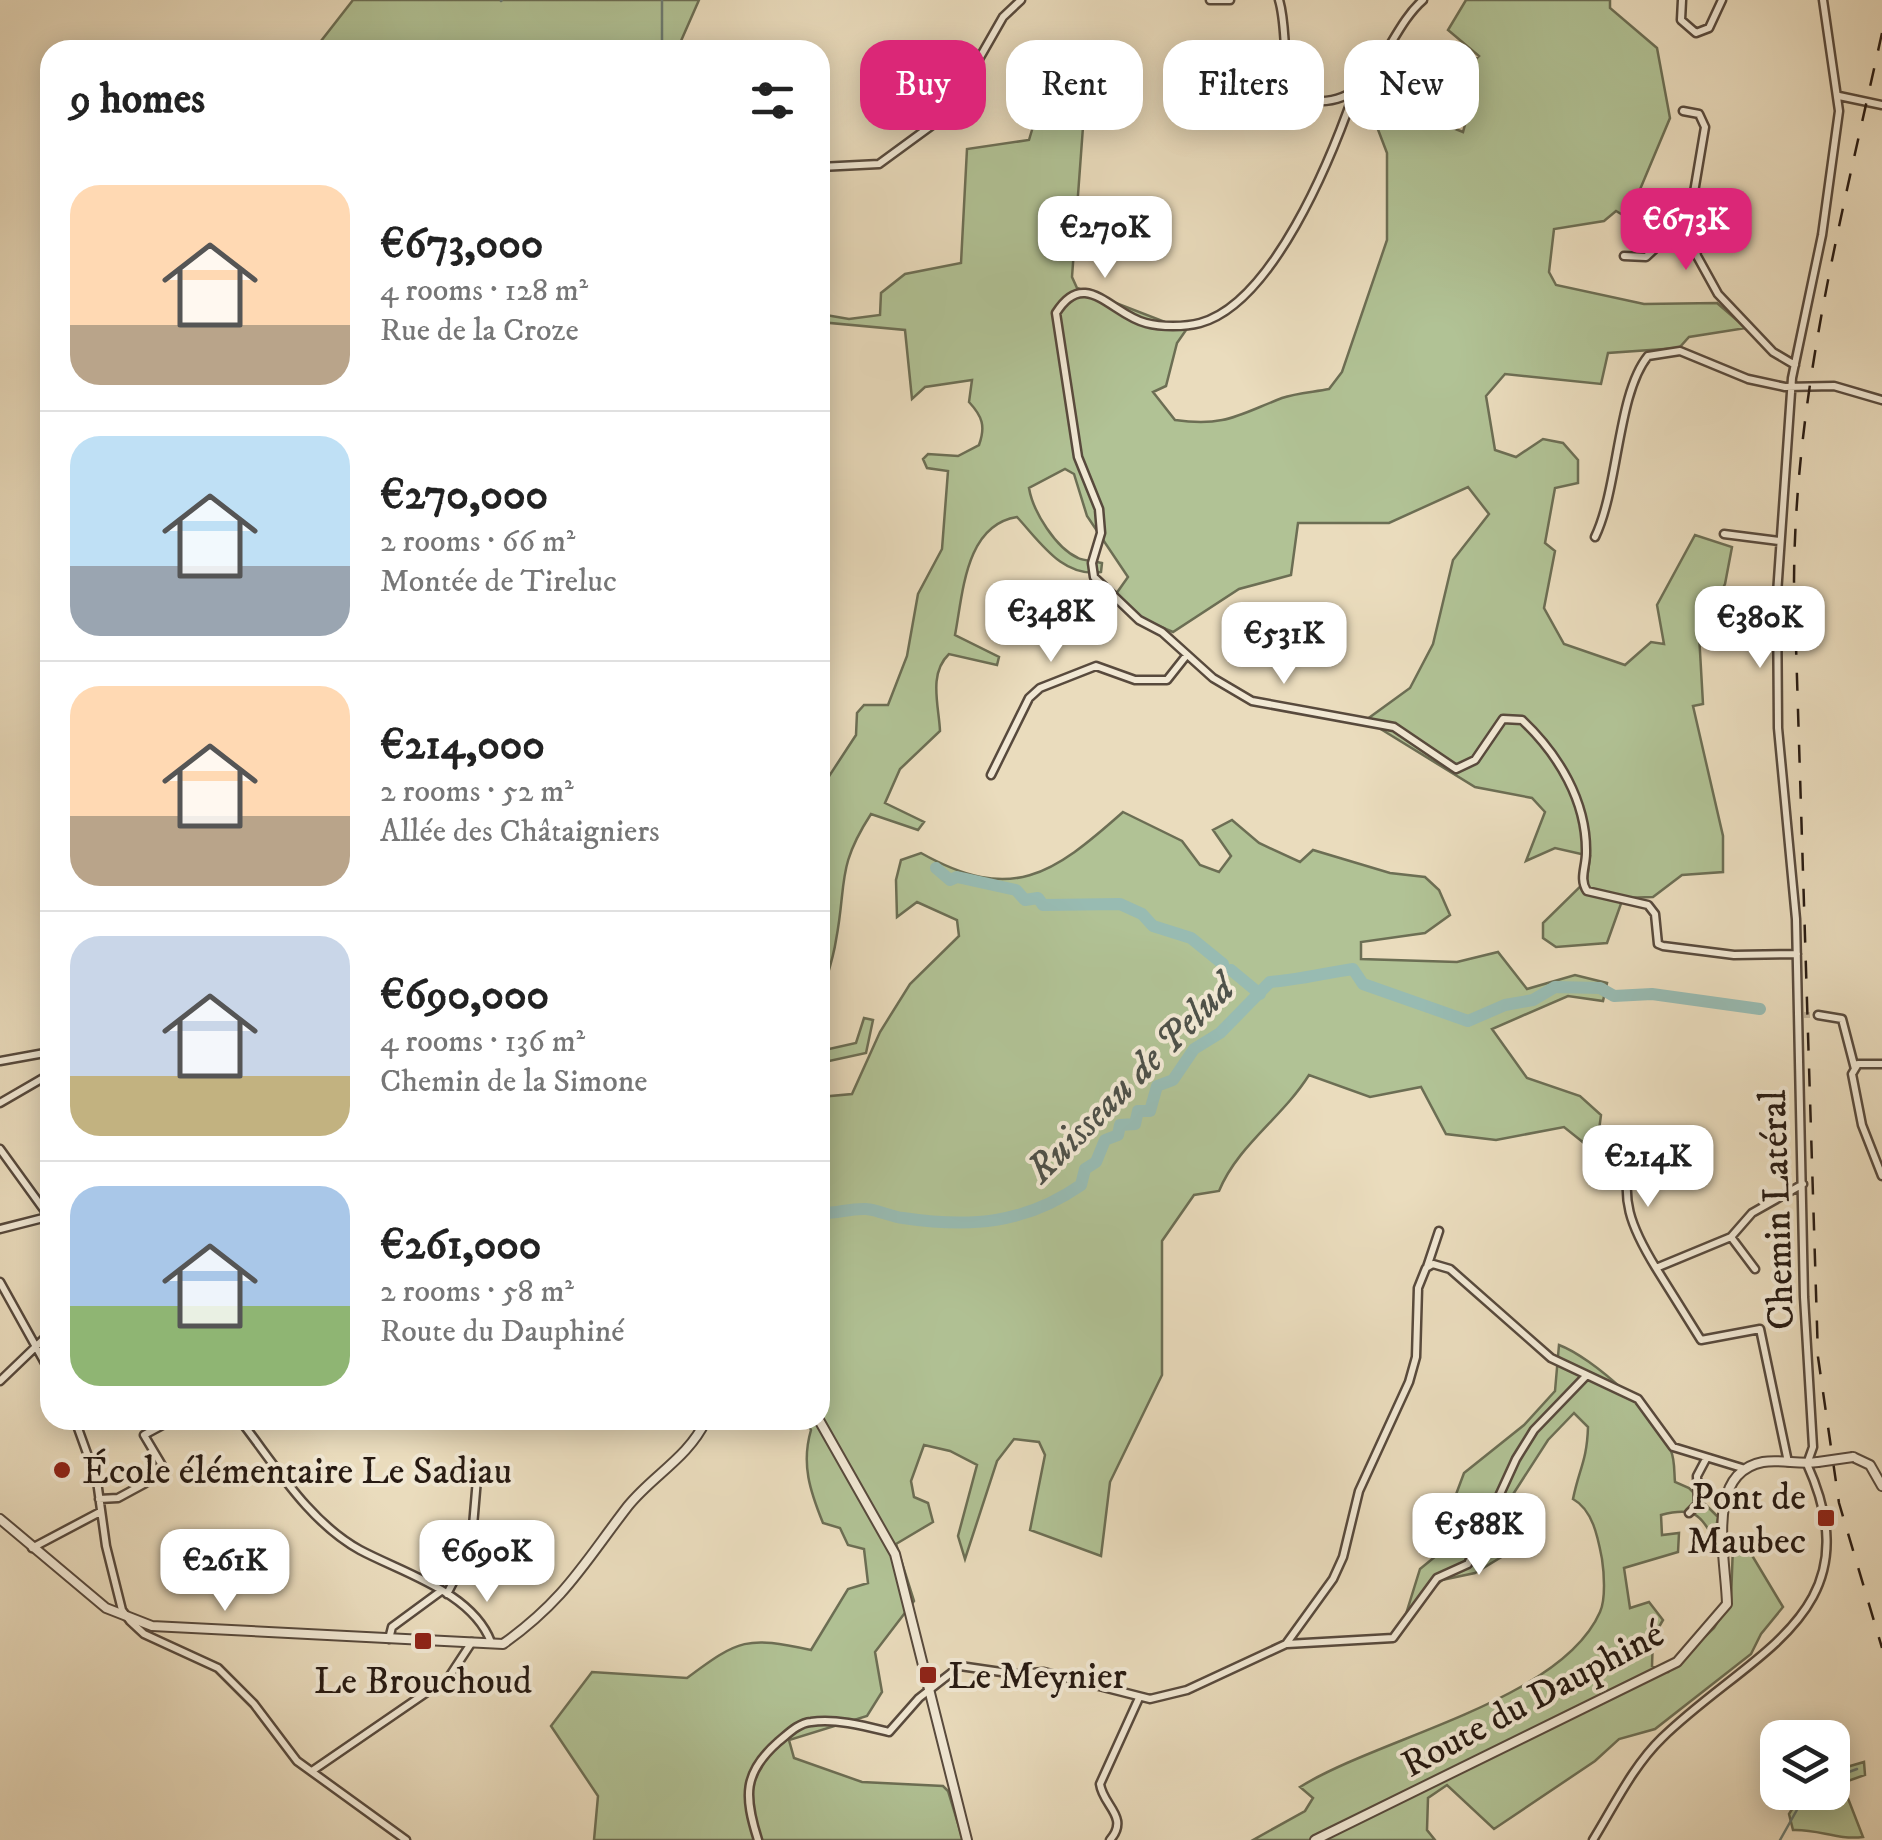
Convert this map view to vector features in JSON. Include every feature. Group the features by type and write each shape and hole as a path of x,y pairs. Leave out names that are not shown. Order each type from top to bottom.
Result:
{"street":[{"path":"830,167 879,164 935,123 964,87 1003,17 1021,0"},
{"path":"1210,0 1230,0"},
{"path":"1279,0 1290,80 1296,92 1310,102 1344,98"},
{"path":"1393,40 1405,15 1423,0"},
{"path":"1682,0 1680,20 1696,34 1709,28 1722,0"},
{"name":"Chemin Latéral","path":"1807,1464 1813,1447 1801,1015 1778,728 1779,541 1792,387 1825,220 1839,96 1823,0"},
{"path":"1839,96 1882,105"},
{"path":"1683,111 1699,114 1704,127 1690,216 1697,256 1718,294 1772,352 1795,365"},
{"path":"1344,124 1336,148 1286,243 1232,306 1201,323 1146,324 1105,301 1076,292 1068,296 1056,313 1078,457 1099,509 1101,534 1092,563 1094,576 1121,606 1162,632 1186,656 1252,701 1394,727 1456,769 1475,760 1503,719 1522,720 1554,753 1575,792 1586,850 1582,881 1586,891 1648,905 1662,946 1734,956 1797,954"},
{"path":"1624,256 1646,257 1690,216"},
{"path":"1595,537 1610,494 1633,388 1648,356 1680,351 1748,379 1792,387 1834,386 1882,400"},
{"path":"1724,534 1779,541"},
{"path":"991,775 1020,713 1040,688 1096,666 1135,680 1168,680 1174,678 1186,656"},
{"path":"1818,1016 1842,1019 1856,1066 1862,1125 1882,1176"},
{"path":"0,1061 40,1054"},
{"path":"1856,1066 1882,1064"},
{"path":"0,1102 40,1080"},
{"path":"0,1149 40,1205"},
{"path":"1634,1153 1624,1194 1637,1236 1701,1340 1760,1329 1788,1462"},
{"path":"1656,1268 1731,1237 1752,1213 1803,1184"},
{"path":"0,1229 40,1219"},
{"path":"1286,1644 1333,1579 1359,1491 1409,1382 1416,1358 1418,1288 1438,1231"},
{"path":"1731,1237 1755,1268"},
{"path":"1426,1268 1433,1264 1450,1269 1552,1358 1638,1398 1673,1447 1742,1468 1788,1462 1807,1464 1853,1456 1870,1465 1882,1486"},
{"path":"0,1282 40,1354"},
{"path":"0,1381 40,1343"},
{"path":"758,1840 751,1820 749,1776 756,1761 801,1724 837,1722 889,1732 931,1687 960,1666 1014,1674 1044,1672 1139,1698 1187,1690 1286,1644 1393,1638 1438,1578 1468,1564 1516,1459 1534,1430 1586,1376"},
{"path":"78,1430 99,1499 122,1610 144,1634 218,1668 254,1704 284,1748 406,1840"},
{"path":"99,1499 118,1498 166,1472 144,1435 153,1430"},
{"path":"248,1430 317,1517 336,1533 444,1593 470,1613 490,1642"},
{"path":"0,1519 92,1598 130,1620 203,1632 503,1644 576,1581 630,1503 689,1449 700,1430"},
{"path":"824,1430 894,1554 967,1840"},
{"path":"1688,1513 1698,1504 1697,1476 1706,1459"},
{"path":"1593,1840 1644,1759 1663,1737 1753,1664 1812,1605 1828,1545 1821,1496 1807,1464"},
{"name":"Route du Dauphiné","path":"1315,1840 1676,1662 1727,1604 1724,1502 1728,1484 1742,1468"},
{"path":"390,1640 392,1627 444,1593 463,1563 473,1526 477,1479"},
{"path":"32,1548 100,1512"},
{"path":"312,1772 449,1677 472,1642"},
{"path":"1110,1840 1118,1826 1118,1816 1100,1784 1139,1698"}],"green space":[{"path":"353,0 699,0 681,40 322,40"},
{"path":"1466,0 1610,0 1610,8 1657,48 1670,118 1628,218 1616,211 1604,221 1554,229 1549,272 1556,285 1644,304 1717,303 1746,328 1689,337 1679,348 1608,353 1601,384 1505,374 1486,396 1495,450 1516,457 1543,439 1563,443 1578,460 1578,483 1555,488 1545,543 1555,551 1544,608 1564,644 1625,665 1651,642 1664,644 1657,605 1695,535 1732,547 1725,584 1699,634 1703,704 1693,706 1723,836 1723,872 1682,875 1653,897 1623,898 1607,943 1556,947 1543,938 1543,923 1587,880 1590,856 1555,848 1526,861 1545,812 1532,798 1475,787 1366,720 1410,688 1433,644 1453,560 1489,514 1468,487 1389,523 1298,523 1291,575 1239,589 1173,632 1139,618 1116,594 1128,577 1087,516 1074,474 1065,469 1029,488 1031,497 1047,528 1062,546 1078,558 1102,563 1101,572 1075,570 1064,564 1017,517 986,533 969,564 955,635 999,657 997,665 949,654 943,662 936,691 940,731 900,769 885,803 924,822 918,830 871,814 847,863 830,966 830,775 856,735 857,713 864,705 888,705 907,656 918,594 942,549 948,471 927,468 923,459 928,454 958,456 979,445 982,427 969,402 972,380 925,387 912,399 905,330 830,323 830,316 849,319 880,315 881,293 905,274 961,263 967,149 1029,140 1032,130 1083,130 1072,277 1077,288 1186,330 1177,343 1166,386 1153,392 1175,420 1219,421 1287,396 1329,389 1342,372 1387,240 1387,153 1378,130 1479,130 1479,40 1460,40 1448,30"},
{"path":"1123,812 1182,841 1200,865 1219,872 1231,856 1213,830 1232,820 1259,843 1300,862 1313,850 1390,873 1425,877 1439,890 1450,915 1425,933 1361,942 1361,959 1457,962 1498,952 1527,989 1575,975 1607,983 1603,1001 1568,996 1492,1029 1527,1078 1580,1096 1601,1115 1598,1138 1589,1147 1564,1127 1496,1140 1446,1134 1421,1087 1370,1097 1309,1075 1237,1160 1219,1191 1194,1195 1162,1241 1162,1375 1110,1482 1101,1556 1030,1530 1045,1455 1039,1442 1014,1439 997,1461 965,1559 958,1536 977,1465 950,1451 924,1445 911,1481 914,1497 928,1503 933,1522 896,1544 914,1601 875,1652 882,1692 867,1716 789,1740 794,1758 862,1782 943,1786 963,1840 594,1840 598,1796 551,1726 592,1672 687,1678 719,1655 744,1644 772,1643 811,1650 848,1589 868,1583 864,1549 848,1545 840,1528 823,1523 811,1488 808,1442 811,1430 830,1430 830,1096 852,1094 880,1032 910,984 959,936 957,920 917,902 897,917 896,880 901,860 921,853 981,877 1006,879 1052,866"},
{"path":"864,1018 873,1020 866,1053 830,1061 830,1049 856,1043"},
{"path":"1559,1345 1589,1362 1639,1406 1671,1451 1675,1482 1689,1488 1718,1517 1714,1539 1693,1514 1661,1515 1662,1535 1679,1533 1678,1552 1624,1568 1630,1608 1649,1602 1663,1620 1653,1637 1652,1666 1668,1672 1714,1628 1731,1600 1733,1545 1744,1542 1783,1607 1751,1654 1655,1729 1619,1739 1595,1761 1494,1829 1447,1785 1428,1798 1427,1830 1435,1840 1253,1840 1305,1811 1313,1798 1300,1787 1465,1714 1548,1670 1579,1643 1600,1612 1604,1586 1599,1542 1590,1517 1573,1499 1588,1427 1574,1413 1548,1440 1510,1499 1503,1556 1475,1573 1442,1580 1406,1614 1420,1569 1447,1547 1449,1513 1464,1473 1524,1425 1555,1391"},
{"path":"1864,1762 1865,1775 1850,1780 1850,1766"},
{"path":"1850,1804 1863,1837 1793,1830 1791,1810 1850,1810"}],"waterway":[{"path":"662,0 662,40"},
{"path":"936,868 950,880 957,877 1016,890 1025,900 1038,898 1043,905 1120,904 1142,914 1153,926 1191,938 1223,964"},
{"name":"Ruisseau de Pelud","path":"830,1212 866,1209 928,1221 974,1222 1018,1215 1060,1198 1081,1185 1085,1169 1096,1162 1105,1140 1118,1135 1120,1125 1135,1124 1138,1111 1150,1111 1157,1086 1173,1080 1194,1049 1220,1033 1270,982 1353,969 1363,984 1468,1021 1505,1005 1533,1000 1555,987 1600,988 1614,996 1652,994 1760,1009"},
{"path":"1231,970 1260,994"},
{"path":"1850,1772 1857,1769"},
{"path":"1780,1840 1797,1810"}],"tunnel":[{"path":"1804,1015 1818,1015"}],"railway":[{"path":"1882,33 1812,373 1796,511 1794,581 1818,1357 1839,1503 1882,1648"}],"place":[{"name":"École élémentaire Le Sadiau","path":"62,1470"},
{"name":"Pont de Maubec","path":"1826,1518"},
{"name":"Le Brouchoud","path":"423,1641"},
{"name":"Le Meynier","path":"928,1675"}]}
